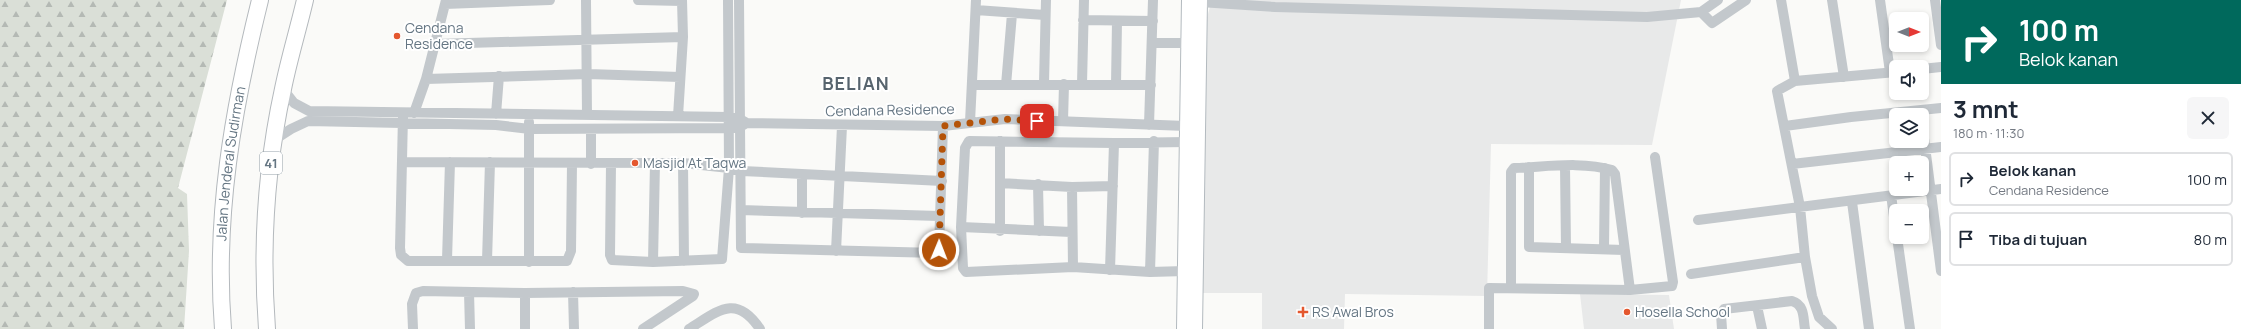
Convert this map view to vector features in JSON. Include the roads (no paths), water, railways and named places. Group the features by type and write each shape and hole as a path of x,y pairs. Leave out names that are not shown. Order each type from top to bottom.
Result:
{"highway":[{"name":"Jalan Jenderal Sudirman","path":"223,329 220,254 225,176 240,94 260,0"},
{"name":"41","path":"267,329 264,253 274,140 283,89 305,0"}],"main road":[{"path":"1195,329 1192,177 1186,142 1186,126 1189,44 1197,1"},
{"path":"1184,329 1185,271 1192,177 1197,1"}],"street":[{"path":"414,113 426,79 445,2 550,0"},
{"path":"586,0 588,38 587,115"},
{"path":"638,0 682,1 683,37 678,116"},
{"path":"728,0 729,117"},
{"path":"738,0 739,124 742,171 741,248 935,254 939,249 943,126"},
{"path":"1044,84 1046,0"},
{"path":"1082,84 1084,0"},
{"path":"1149,125 1153,44 1153,0"},
{"path":"1701,12 1703,0"},
{"path":"1197,1 1275,7 1647,17 1701,12 1718,0"},
{"path":"1701,12 1712,22 1746,0"},
{"path":"1781,0 1794,81"},
{"path":"1832,0 1844,77"},
{"path":"1880,0 1891,60"},
{"path":"1935,0 1941,45"},
{"path":"970,122 976,5 1012,14 1046,15"},
{"path":"1006,85 1012,14"},
{"path":"1083,20 1153,21"},
{"path":"1116,85 1117,21"},
{"path":"434,44 588,38 683,37"},
{"path":"1153,44 1189,44"},
{"path":"1929,68 1941,67"},
{"path":"1832,329 1823,323 1816,312 1805,257 1800,207 1777,92 1794,81 1889,72"},
{"path":"426,79 588,74 680,77"},
{"path":"496,114 499,76"},
{"path":"1064,84 1064,121"},
{"path":"972,85 1151,85"},
{"path":"283,89 294,103 309,116"},
{"path":"1929,111 1941,108"},
{"name":"Cendana Residence","path":"403,117 414,113 529,116 587,115 729,117 739,124 842,126 943,126 1004,119 1186,126"},
{"path":"1785,126 1850,117 1889,115"},
{"path":"274,140 309,116 403,117 530,129 739,124"},
{"path":"529,116 529,262"},
{"path":"403,117 401,255 408,261 447,260 564,262 571,256 572,164"},
{"path":"610,164 611,259 614,261 653,262 722,259 729,168 739,124"},
{"path":"836,251 842,126"},
{"path":"591,128 591,164"},
{"path":"1185,271 1150,272 1073,267 966,272 963,268 961,228 966,143 970,140 1114,144 1154,141 1186,142"},
{"path":"1000,141 1000,231"},
{"path":"1150,272 1154,141"},
{"path":"1110,270 1114,144"},
{"path":"1792,164 1941,147"},
{"path":"1926,149 1941,271"},
{"path":"1489,329 1489,288 1630,290 1669,288 1672,286 1673,282 1655,157"},
{"path":"402,162 530,162 572,164 683,163 729,168 742,171 942,181"},
{"path":"447,260 450,162"},
{"path":"487,261 490,162"},
{"path":"653,262 655,163"},
{"path":"683,163 684,261"},
{"path":"1511,288 1511,172 1514,168 1565,166 1605,168 1612,170 1615,174 1630,290"},
{"path":"1565,166 1566,248"},
{"path":"1529,167 1529,247 1604,248 1624,250"},
{"path":"1604,248 1605,168"},
{"path":"802,175 802,213"},
{"path":"1000,183 1072,187 1113,186"},
{"path":"1038,184 1039,231"},
{"path":"1072,187 1071,232 1073,267"},
{"path":"1930,191 1941,189"},
{"path":"1698,220 1891,196 1892,204"},
{"path":"1852,202 1869,329"},
{"path":"741,210 939,216"},
{"path":"961,228 1000,231 1071,232"},
{"path":"1898,244 1910,329"},
{"path":"1691,274 1805,257"},
{"path":"413,329 412,304 416,293 423,291 525,293 683,291 694,294 643,329"},
{"path":"469,292 470,329"},
{"path":"573,292 574,329"},
{"path":"525,293 525,329"},
{"path":"1722,329 1721,314 1724,309 1792,301 1798,303 1802,307 1805,329"},
{"path":"1757,306 1762,329"},
{"path":"689,329 722,309 731,307 744,311 760,329"}],"place":[{"name":"Cendana Residence","path":"397,36"},
{"name":"Masjid At Taqwa","path":"635,163"},
{"name":"RS Awal Bros","path":"1303,312"},
{"name":"Hosella School","path":"1627,312"}],"district":[{"name":"BELIAN","path":"856,84"}]}
